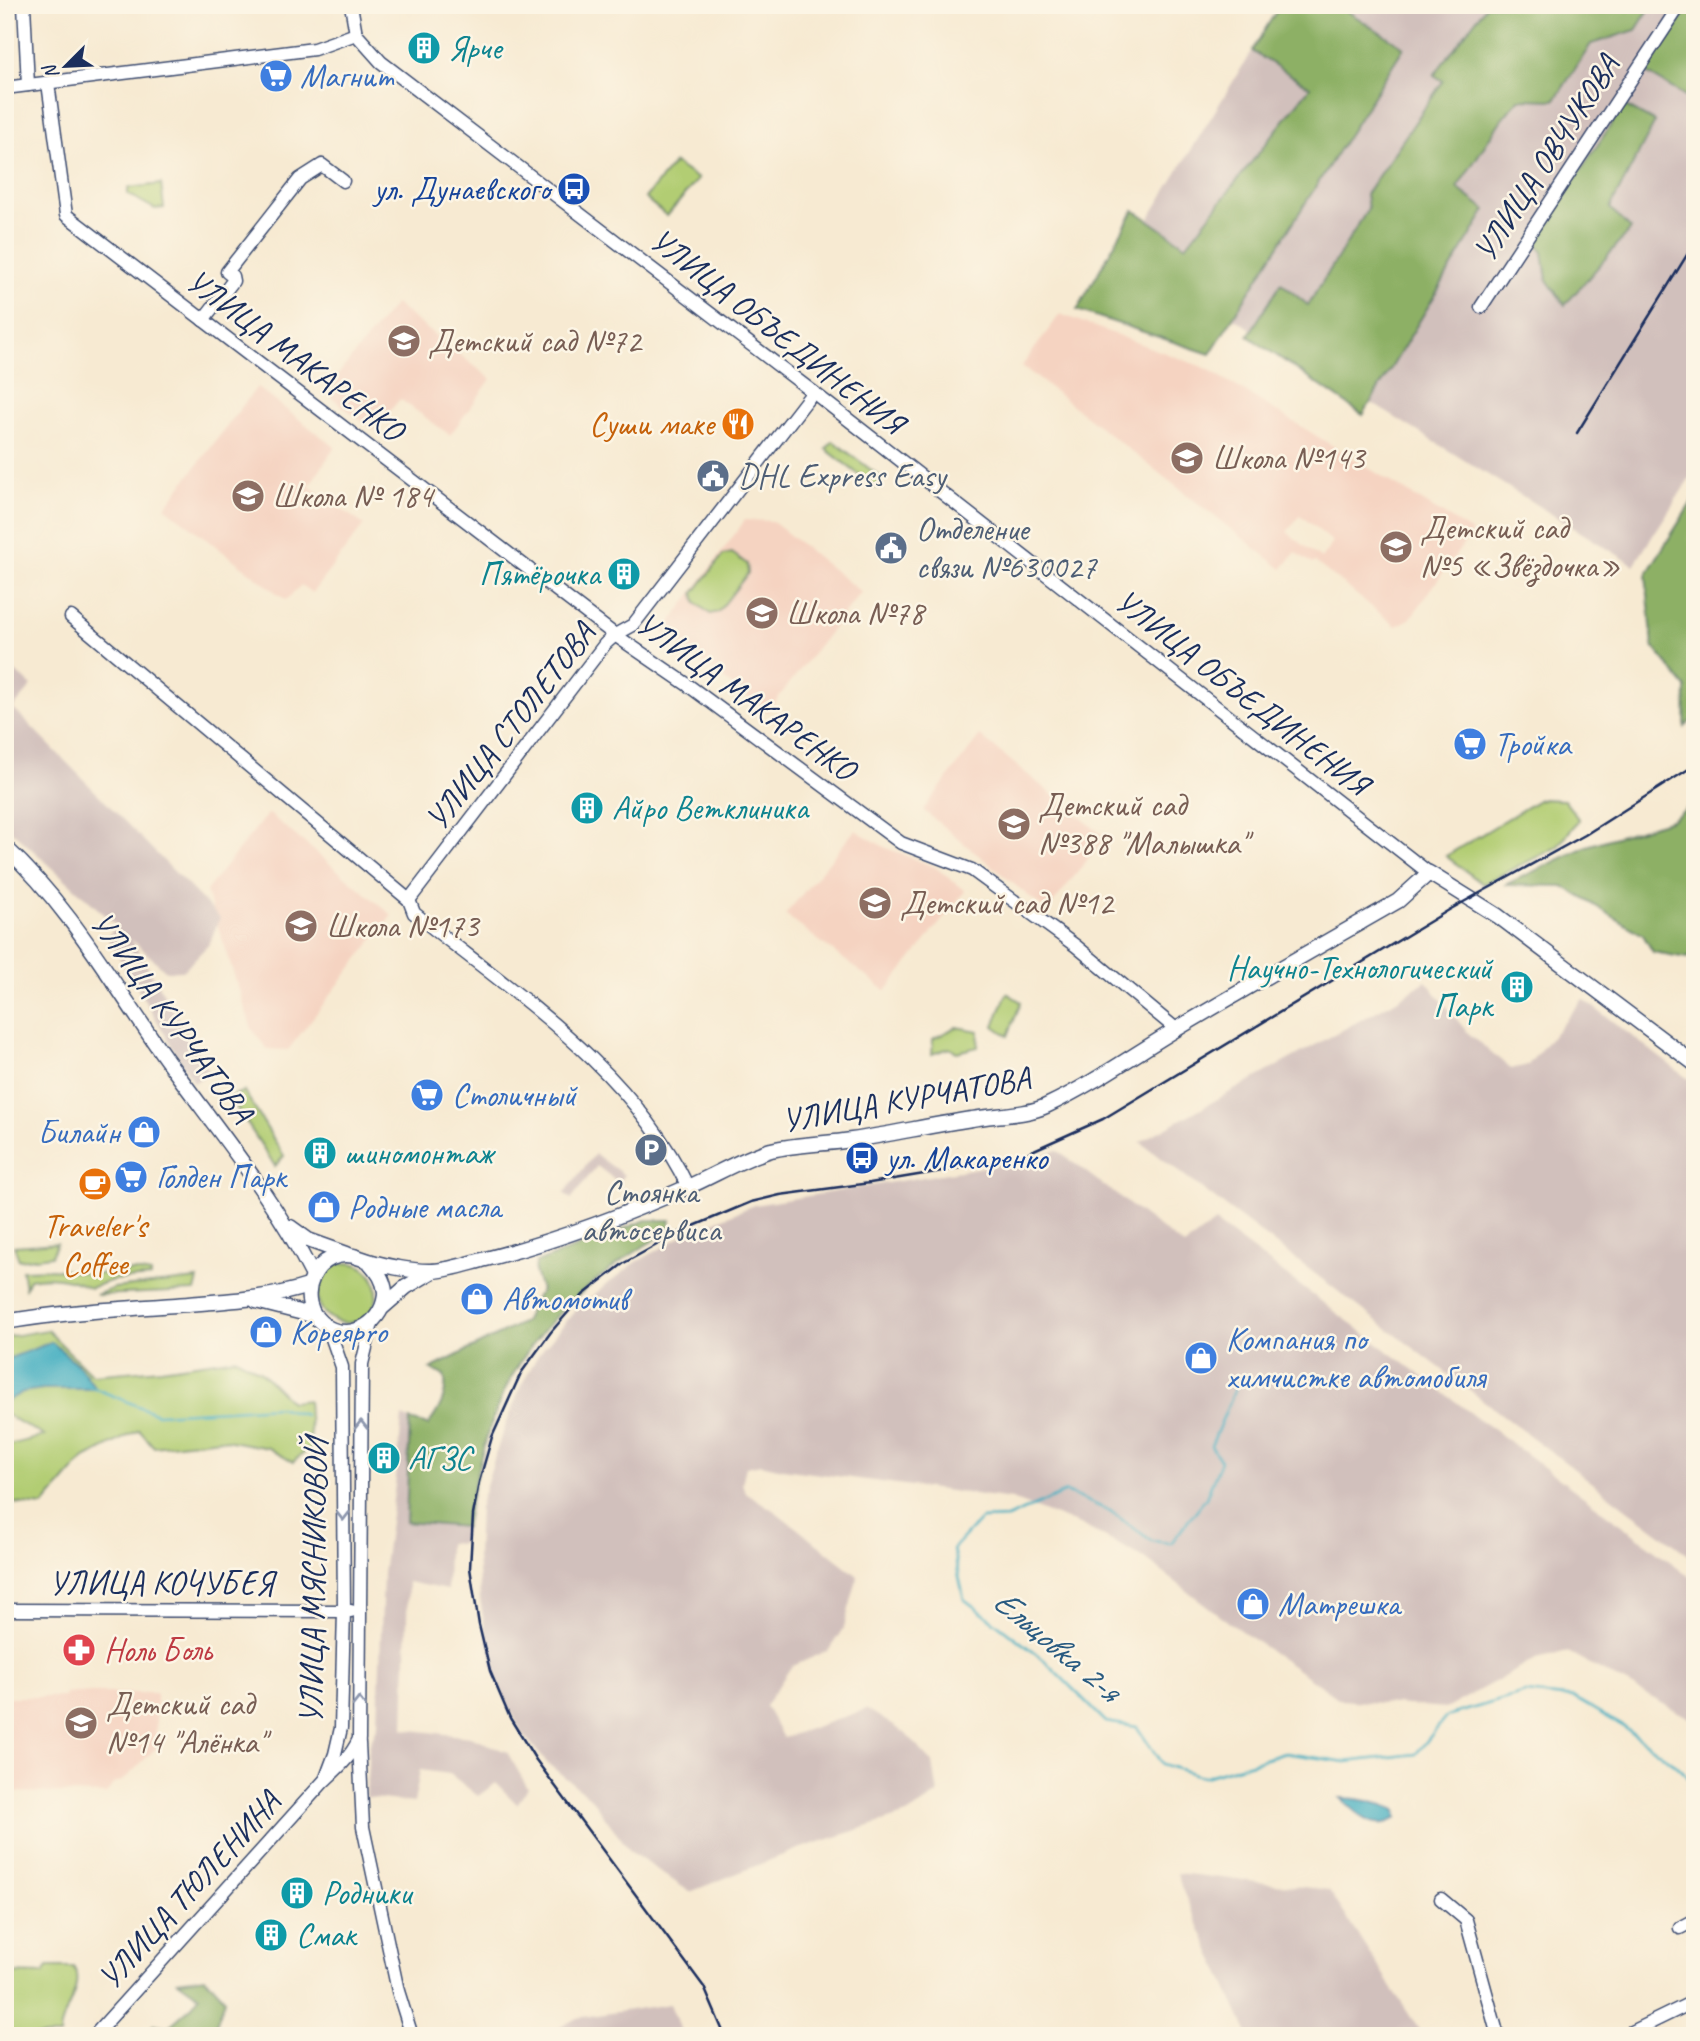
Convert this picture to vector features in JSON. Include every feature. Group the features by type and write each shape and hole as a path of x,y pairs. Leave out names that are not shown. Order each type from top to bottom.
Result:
{"main road":[{"name":"УЛИЦА КУРЧАТОВА","path":"5,847 63,912 286,1224"},
{"name":"УЛИЦА КУРЧАТОВА","path":"383,1307 406,1287 433,1271 521,1250 590,1226 769,1151 1041,1108 1085,1085 1176,1029 1398,901 1429,873"},
{"name":"УЛИЦА ОБЪЕДИНЕНИЯ","path":"1429,873 1497,916 1695,1064"},
{"path":"286,1224 308,1240 370,1263 381,1275 385,1291 383,1307 372,1323 358,1330 343,1332 328,1327 315,1316 310,1306 310,1280 286,1224"},
{"path":"5,1322 74,1312 248,1299 286,1293 310,1280 322,1263 347,1254"},
{"name":"УЛИЦА КУРЧАТОВА","path":"370,1263 433,1271"},
{"path":"248,1299 315,1316"}],"street":[{"path":"24,5 28,85"},
{"path":"5,88 314,49 356,34 351,5"},
{"name":"УЛИЦА ОВЧУКОВА","path":"1481,307 1680,5"},
{"name":"УЛИЦА ОБЪЕДИНЕНИЯ","path":"356,34 381,62 813,392 1429,873"},
{"name":"УЛИЦА МАКАРЕНКО","path":"48,83 65,215 615,635 685,683 901,843 972,870 1076,946 1176,1029"},
{"path":"203,320 233,281 227,272 300,178 322,166 342,181"},
{"name":"УЛИЦА СТОЛЕТОВА","path":"409,900 597,655 615,635 633,625 813,392"},
{"path":"71,617 409,900 414,913 589,1055 646,1119 676,1163 688,1187"},
{"name":"УЛИЦА МЯСНИКОВОЙ","path":"372,1323 362,1364 359,1739 363,1827 398,1992 412,2036"},
{"name":"УЛИЦА МЯСНИКОВОЙ","path":"324,1781 335,1754 341,1728 344,1611 342,1367 328,1327"},
{"name":"УЛИЦА КОЧУБЕЯ","path":"5,1611 359,1611"},
{"name":"УЛИЦА МЯСНИКОВОЙ","path":"324,1781 353,1753 359,1739"},
{"name":"УЛИЦА ТЮЛЕНИНА","path":"94,2036 324,1781"},
{"path":"1441,1899 1466,1920 1498,2036"},
{"path":"1680,1928 1695,1920"},
{"path":"1623,2036 1695,2001"}],"shaded area":[{"path":"1280,5 1695,5 1695,470 1634,565 1128,253"},
{"name":"Детский сад №72","path":"395,304 491,379 450,435 400,399 374,430 324,392"},
{"path":"1060,314 1208,369 1472,532 1410,619 1396,626 1315,562 1312,564 1296,552 1282,569 1022,366","holes":["1300,515 1333,542 1321,559 1287,532"]},
{"name":"Школа № 184","path":"257,387 335,447 309,486 364,525 312,593 301,585 286,600 165,507"},
{"name":"Школа №78","path":"745,520 772,521 861,592 767,712 663,633"},
{"path":"5,662 32,686 13,708 220,918 209,944 183,971 166,971 131,939 210,1072 194,1083 107,937 117,926 5,825"},
{"name":"Детский сад №388 \"Малышка\"","path":"980,736 1105,837 1047,911 923,810"},
{"name":"Школа №173","path":"268,813 392,915 288,1050 267,1049 252,1029 206,891"},
{"name":"Детский сад №12","path":"855,830 886,848 935,867 965,891 886,991 785,915"},
{"path":"1426,981 1467,1032 1511,1069 1528,1065 1583,999 1695,1084 1695,1560 1140,1142 1395,1001"},
{"path":"1057,1150 1184,1246 1215,1222 1695,1580 1695,1717 1691,1719 1568,1652 1536,1659 1447,1708 1341,1700 1231,1624 1144,1558 1087,1528 1012,1499 761,1464 746,1467 742,1483 745,1492 776,1512 858,1576 844,1627 829,1650 791,1667 765,1706 783,1738 867,1709 905,1733 933,1763 938,1794 907,1814 798,1849 690,1892 631,1852 590,1797 548,1764 522,1733 498,1685 488,1645 480,1599 477,1556 479,1508 500,1440 521,1386 538,1355 579,1306 635,1263 687,1233 754,1205 1020,1161"},
{"path":"595,1154 624,1175 618,1182 597,1166 571,1199 564,1193"},
{"path":"402,1417 410,1420 406,1522 465,1527 463,1544 448,1543 447,1590 408,1582 404,1729 470,1737 507,1752 528,1788 517,1804 496,1783 478,1796 450,1774 420,1770 414,1803 366,1797 369,1746 378,1724 383,1574"},
{"name":"Детский сад №14 \"Алёнка\"","path":"65,1693 156,1693 156,1748 124,1780 113,1784 106,1794 5,1792 5,1697 65,1697"},
{"path":"1177,1873 1329,1890 1423,2036 1249,2036"},
{"path":"670,2004 683,2036 544,2036 577,2018"}],"green space":[{"path":"1280,5 1337,5 1404,47 1210,354 1077,310 1134,210 1186,246 1310,87 1252,51"},
{"path":"1487,5 1652,5 1636,30 1591,44 1555,100 1519,99 1502,119 1457,188 1486,210 1363,415 1248,336 1281,283 1308,305 1368,209 1366,194 1443,81 1434,75"},
{"path":"1690,5 1695,5 1695,86 1687,97 1645,72"},
{"path":"1624,105 1655,122 1610,208 1631,229 1565,305 1547,280 1543,252 1534,241"},
{"path":"674,163 698,179 667,216 645,198"},
{"path":"161,184 164,208 155,209 128,194 128,188"},
{"path":"833,441 883,479 876,488 826,449"},
{"path":"1695,497 1695,717 1685,727 1686,688 1653,646 1646,575"},
{"path":"732,553 747,564 748,573 718,612 710,614 696,603 694,593 723,555"},
{"path":"1540,799 1564,800 1579,820 1557,847 1483,884 1446,856"},
{"path":"1695,803 1695,955 1687,958 1653,952 1643,935 1563,886 1505,885 1587,846 1671,820"},
{"path":"1007,993 1021,1002 1008,1036 994,1026"},
{"path":"956,1027 979,1031 978,1047 957,1052 949,1048 932,1054 933,1039"},
{"path":"244,1091 284,1156 275,1166 230,1097"},
{"path":"646,1220 671,1220 669,1231 627,1257 587,1287 551,1322 521,1361 493,1420 479,1462 465,1527 406,1522 410,1420 428,1425 444,1395 444,1375 430,1369 524,1322 541,1290 535,1272 536,1263"},
{"path":"57,1243 51,1256 19,1260 14,1246"},
{"path":"341,1263 353,1263 372,1276 377,1293 375,1305 364,1318 353,1323 341,1323 322,1310 317,1299 317,1287 330,1268"},
{"path":"53,1269 98,1274 134,1271 151,1274 151,1277 113,1280 90,1288 53,1277 37,1278 29,1279 25,1288 22,1270"},
{"path":"198,1279 195,1291 96,1295 114,1288"},
{"path":"47,1330 92,1375 161,1369 236,1358 260,1371 291,1402 308,1400 311,1447 293,1462 268,1448 220,1439 154,1447 139,1430 83,1459 43,1506 5,1502 5,1446 44,1436 5,1414 5,1337"},
{"path":"48,1967 74,1967 76,1976 74,1993 60,2036 11,2036 5,2031 5,1973 44,1974"},
{"path":"205,1977 225,1999 212,2036 144,2036 154,2024 168,2027 190,2008 199,1996 178,1981"}],"water":[{"path":"52,1342 80,1367 96,1389 43,1389 23,1392 5,1402 5,1360"},
{"path":"1340,1798 1382,1805 1396,1810 1397,1818 1380,1823 1366,1820"}],"waterway":[{"name":"Ельцовка 2-я","path":"1236,1387 1211,1446 1221,1461 1206,1498 1171,1543 1152,1541 1110,1511 1066,1492 1007,1518 981,1519 953,1549 964,1599 1043,1659 1106,1722 1137,1727 1162,1764 1204,1777 1285,1753 1346,1762 1416,1754 1447,1716 1525,1693 1574,1698 1621,1725 1671,1761 1695,1784"},
{"name":"Ельцовка 2-я","path":"94,1388 157,1414 278,1407 305,1415"}],"railway":[{"path":"1577,433 1695,242"},
{"path":"725,2036 704,1987 536,1760 510,1718 490,1671 470,1568 473,1515 492,1437 521,1373 551,1332 583,1295 624,1263 682,1231 751,1202 780,1195 1014,1159 1103,1119 1449,910 1585,835 1695,765"}],"place":[{"name":"Ярче","path":"424,48"},
{"name":"Магнит","path":"276,76"},
{"name":"ул. Дунаевского","path":"574,189"},
{"name":"Детский сад №72","path":"404,341"},
{"name":"Суши маке","path":"738,424"},
{"name":"Школа №143","path":"1187,458"},
{"name":"DHL Express Easy","path":"713,476"},
{"name":"Школа № 184","path":"248,496"},
{"name":"Детский сад №5 «Звёздочка»","path":"1396,547"},
{"name":"Отделение связи №630027","path":"891,548"},
{"name":"Пятёрочка","path":"624,574"},
{"name":"Школа №78","path":"762,613"},
{"name":"Тройка","path":"1470,744"},
{"name":"Айро Ветклиника","path":"587,808"},
{"name":"Детский сад №388 \"Малышка\"","path":"1014,824"},
{"name":"Детский сад №12","path":"875,903"},
{"name":"Школа №173","path":"301,926"},
{"name":"Научно-Технологический Парк","path":"1517,987"},
{"name":"Столичный","path":"427,1095"},
{"name":"Билайн","path":"144,1132"},
{"name":"Стоянка автосервиса","path":"651,1150"},
{"name":"шиномонтаж","path":"320,1153"},
{"name":"ул. Макаренко","path":"862,1158"},
{"name":"Голден Парк","path":"131,1177"},
{"name":"Traveler's Coffee","path":"95,1184"},
{"name":"Родные масла","path":"324,1207"},
{"name":"Автомотив","path":"477,1299"},
{"name":"Кореяpro","path":"266,1332"},
{"name":"Компания по химчистке автомобиля","path":"1201,1358"},
{"name":"АГЗС","path":"384,1458"},
{"name":"Матрешка","path":"1253,1604"},
{"name":"Ноль Боль","path":"79,1650"},
{"name":"Детский сад №14 \"Алёнка\"","path":"81,1723"},
{"name":"Родники","path":"297,1893"},
{"name":"Смак","path":"271,1935"}]}
